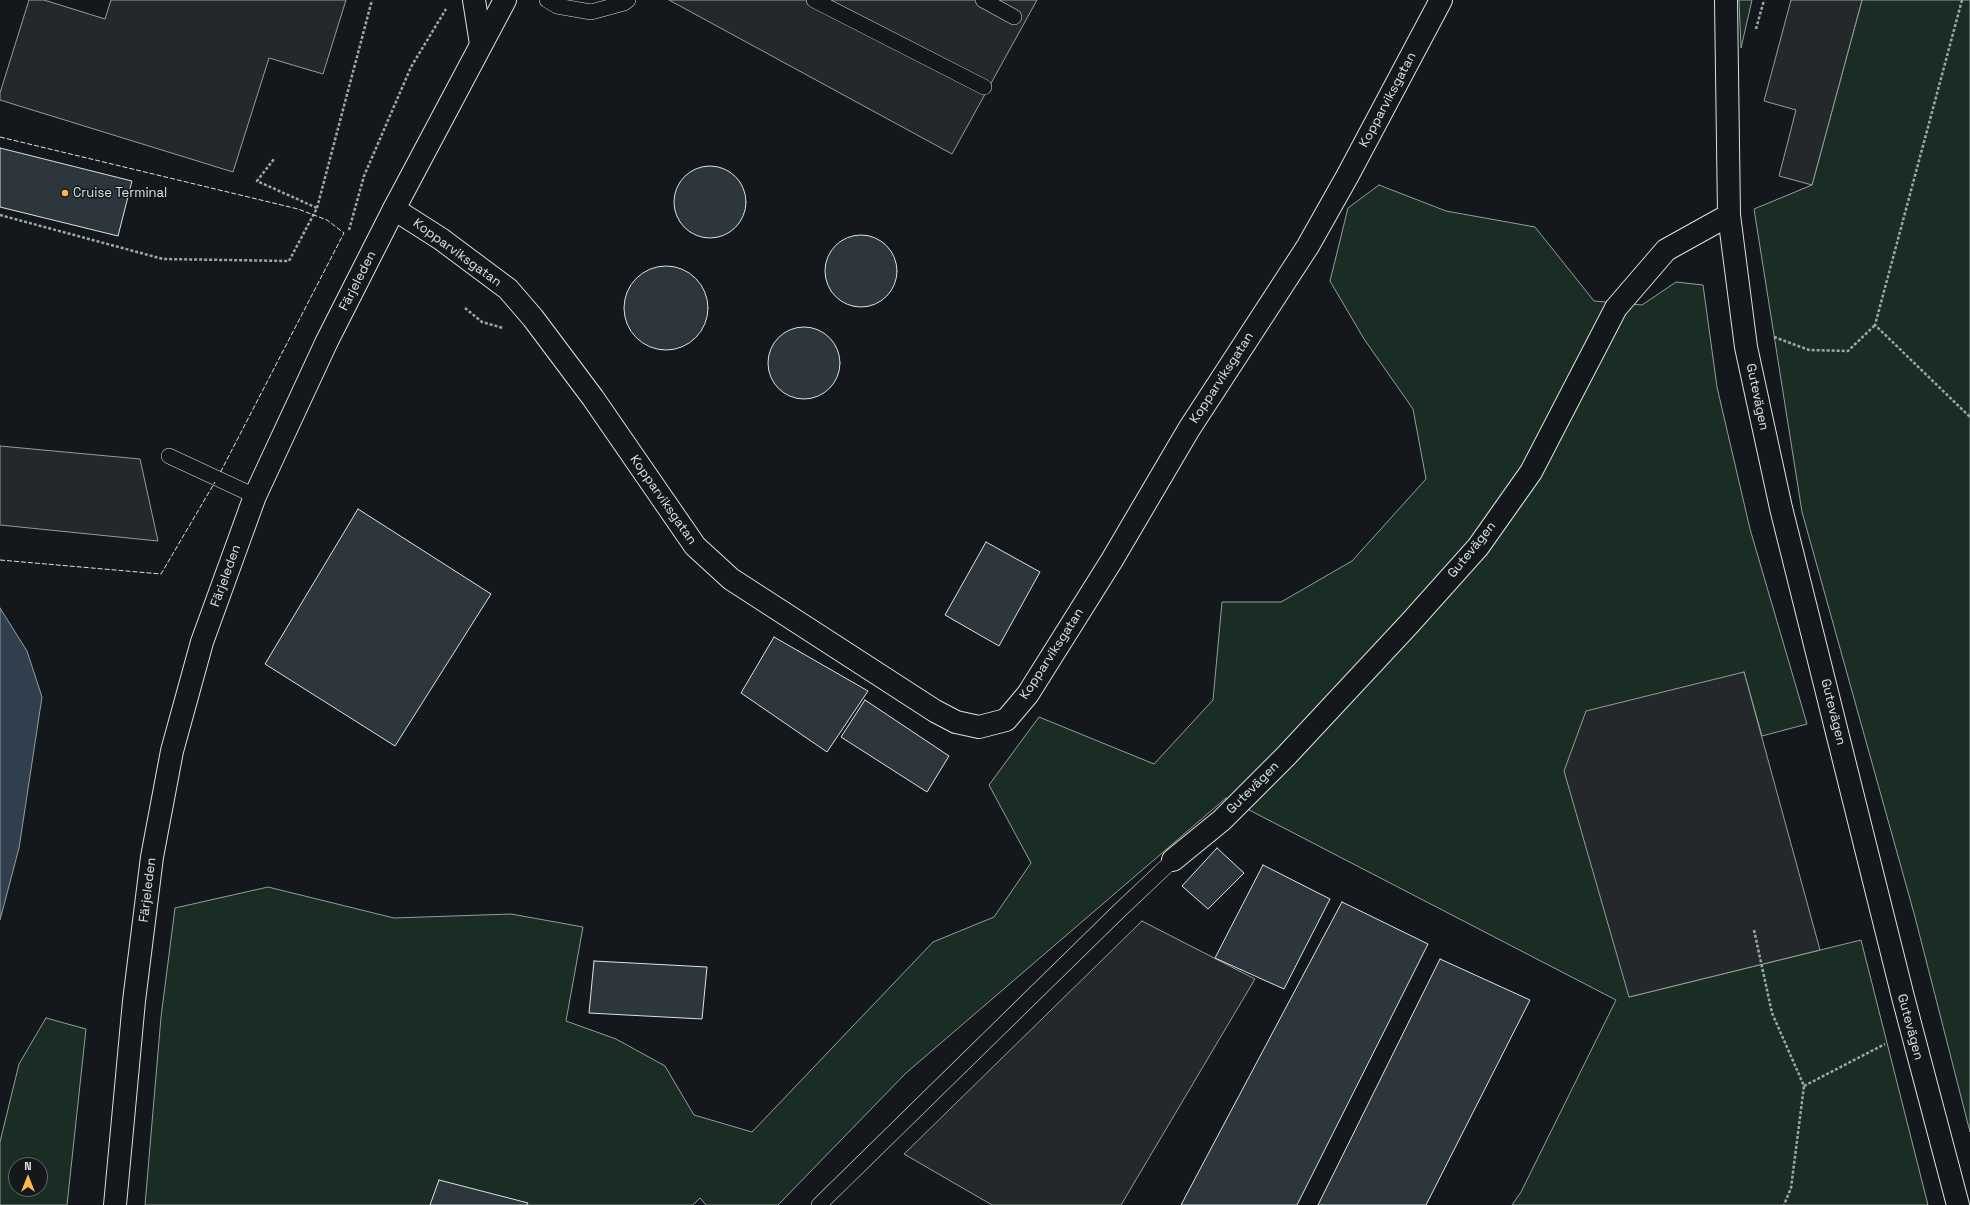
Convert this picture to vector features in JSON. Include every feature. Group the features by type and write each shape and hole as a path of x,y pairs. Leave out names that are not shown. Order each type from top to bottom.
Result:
{"street":[{"path":"474,0 481,44"},
{"name":"Färjeleden","path":"115,1205 134,1001 152,857 172,751 202,642 255,496 328,341 394,209 505,0"},
{"name":"Kopparviksgatan","path":"394,209 441,239 508,289 533,318 593,398 695,546 726,574 935,711 956,722 979,727 1006,720 1032,688 1112,560 1189,429 1308,246 1348,175 1441,0"},
{"name":"Gutevägen","path":"1726,0 1729,215 1746,348 1780,500 1911,1030 1958,1205"},
{"name":"Gutevägen","path":"1173,860 1222,820 1286,756 1410,623 1478,547 1531,472 1616,308 1666,250 1729,215"}],"lane":[{"path":"546,0 557,6 591,12 624,4 628,0"},
{"path":"814,0 984,87"},
{"path":"983,0 1014,17"},
{"path":"169,456 255,496"},
{"path":"819,1205 1112,917 1173,860"}],"path":[{"path":"0,215 163,259 289,261 317,208 372,0"},
{"path":"1774,337 1809,350 1848,351 1875,325 1962,0"},
{"path":"349,232 364,176 408,74 431,30 449,4"},
{"path":"274,159 257,181 317,208"},
{"path":"466,308 482,322"},
{"path":"1875,325 1970,416"},
{"path":"1754,930 1772,1013 1804,1086 1791,1188 1784,1205"},
{"path":"1804,1086 1911,1030"}],"green space":[{"path":"1739,0 1752,0 1741,48"},
{"path":"1862,0 1970,0 1970,1132 1915,917 1802,512 1754,209 1812,185"},
{"path":"1379,185 1446,211 1535,227 1594,301 1642,305 1676,282 1703,285 1717,387 1750,529 1807,724 1762,736 1744,672 1629,997 1861,940 1928,1205 1512,1205 1521,1192 1616,1000 1226,798 906,1073 778,1205 706,1205 700,1198 693,1205 145,1205 161,1017 175,908 268,887 394,918 511,914 583,927 566,1021 616,1039 665,1066 694,1115 752,1132 933,942 994,917 1031,863 989,785 1039,717 1154,764 1213,700 1222,602 1281,602 1352,561 1426,479 1413,409 1364,339 1330,281 1348,208"},
{"path":"46,1018 86,1029 67,1205 0,1205 0,1142 19,1064"}],"shaded area":[{"path":"29,0 44,0 105,19 111,0 346,0 323,74 269,58 233,172 0,100 0,93"},
{"path":"669,0 1037,0 952,154"},
{"path":"1791,0 1862,0 1812,185 1779,176 1796,110 1764,101"},
{"path":"0,446 140,459 158,541 0,525"},
{"path":"1744,672 1820,950 1629,997 1564,771 1586,711"},
{"path":"1142,921 1255,979 1121,1205 992,1205 904,1154"}],"water":[{"path":"0,608 27,651 42,697 19,848 0,920"}],"building":[{"name":"Cruise Terminal","path":"0,148 132,181 118,236 0,207"},
{"path":"703,166 717,166 724,168 736,176 744,188 746,202 744,216 736,228 724,236 717,238 703,238 696,236 684,228 676,216 674,209 674,195 676,188 684,176 696,168"},
{"path":"854,235 868,235 875,237 887,245 895,257 897,271 895,285 887,297 875,305 868,307 854,307 847,305 835,297 827,285 825,278 825,264 827,257 835,245 847,237"},
{"path":"658,266 674,266 690,273 701,284 708,300 708,316 705,324 696,338 690,343 674,350 658,350 642,343 631,332 624,316 624,300 631,284 642,273"},
{"path":"797,327 811,327 818,329 830,337 838,349 840,363 838,377 830,389 818,397 811,399 797,399 790,397 778,389 770,377 768,370 768,356 770,349 778,337 790,329"},
{"path":"358,509 491,594 395,746 265,664"},
{"path":"986,542 1040,572 999,646 945,615"},
{"path":"774,637 868,691 827,752 741,693"},
{"path":"865,700 949,756 927,792 841,737"},
{"path":"1217,848 1244,873 1208,909 1182,886"},
{"path":"1263,865 1330,899 1284,989 1215,958"},
{"path":"1342,902 1428,944 1297,1205 1181,1205"},
{"path":"1440,959 1530,1000 1426,1205 1318,1205"},
{"path":"594,961 707,967 702,1019 589,1013"},
{"path":"439,1180 528,1203 527,1205 430,1205"}],"fence":[{"path":"0,137 298,209 327,220 344,233 220,473"},
{"path":"0,560 161,574 215,482"}],"place":[{"name":"Cruise Terminal","path":"65,193"}]}
